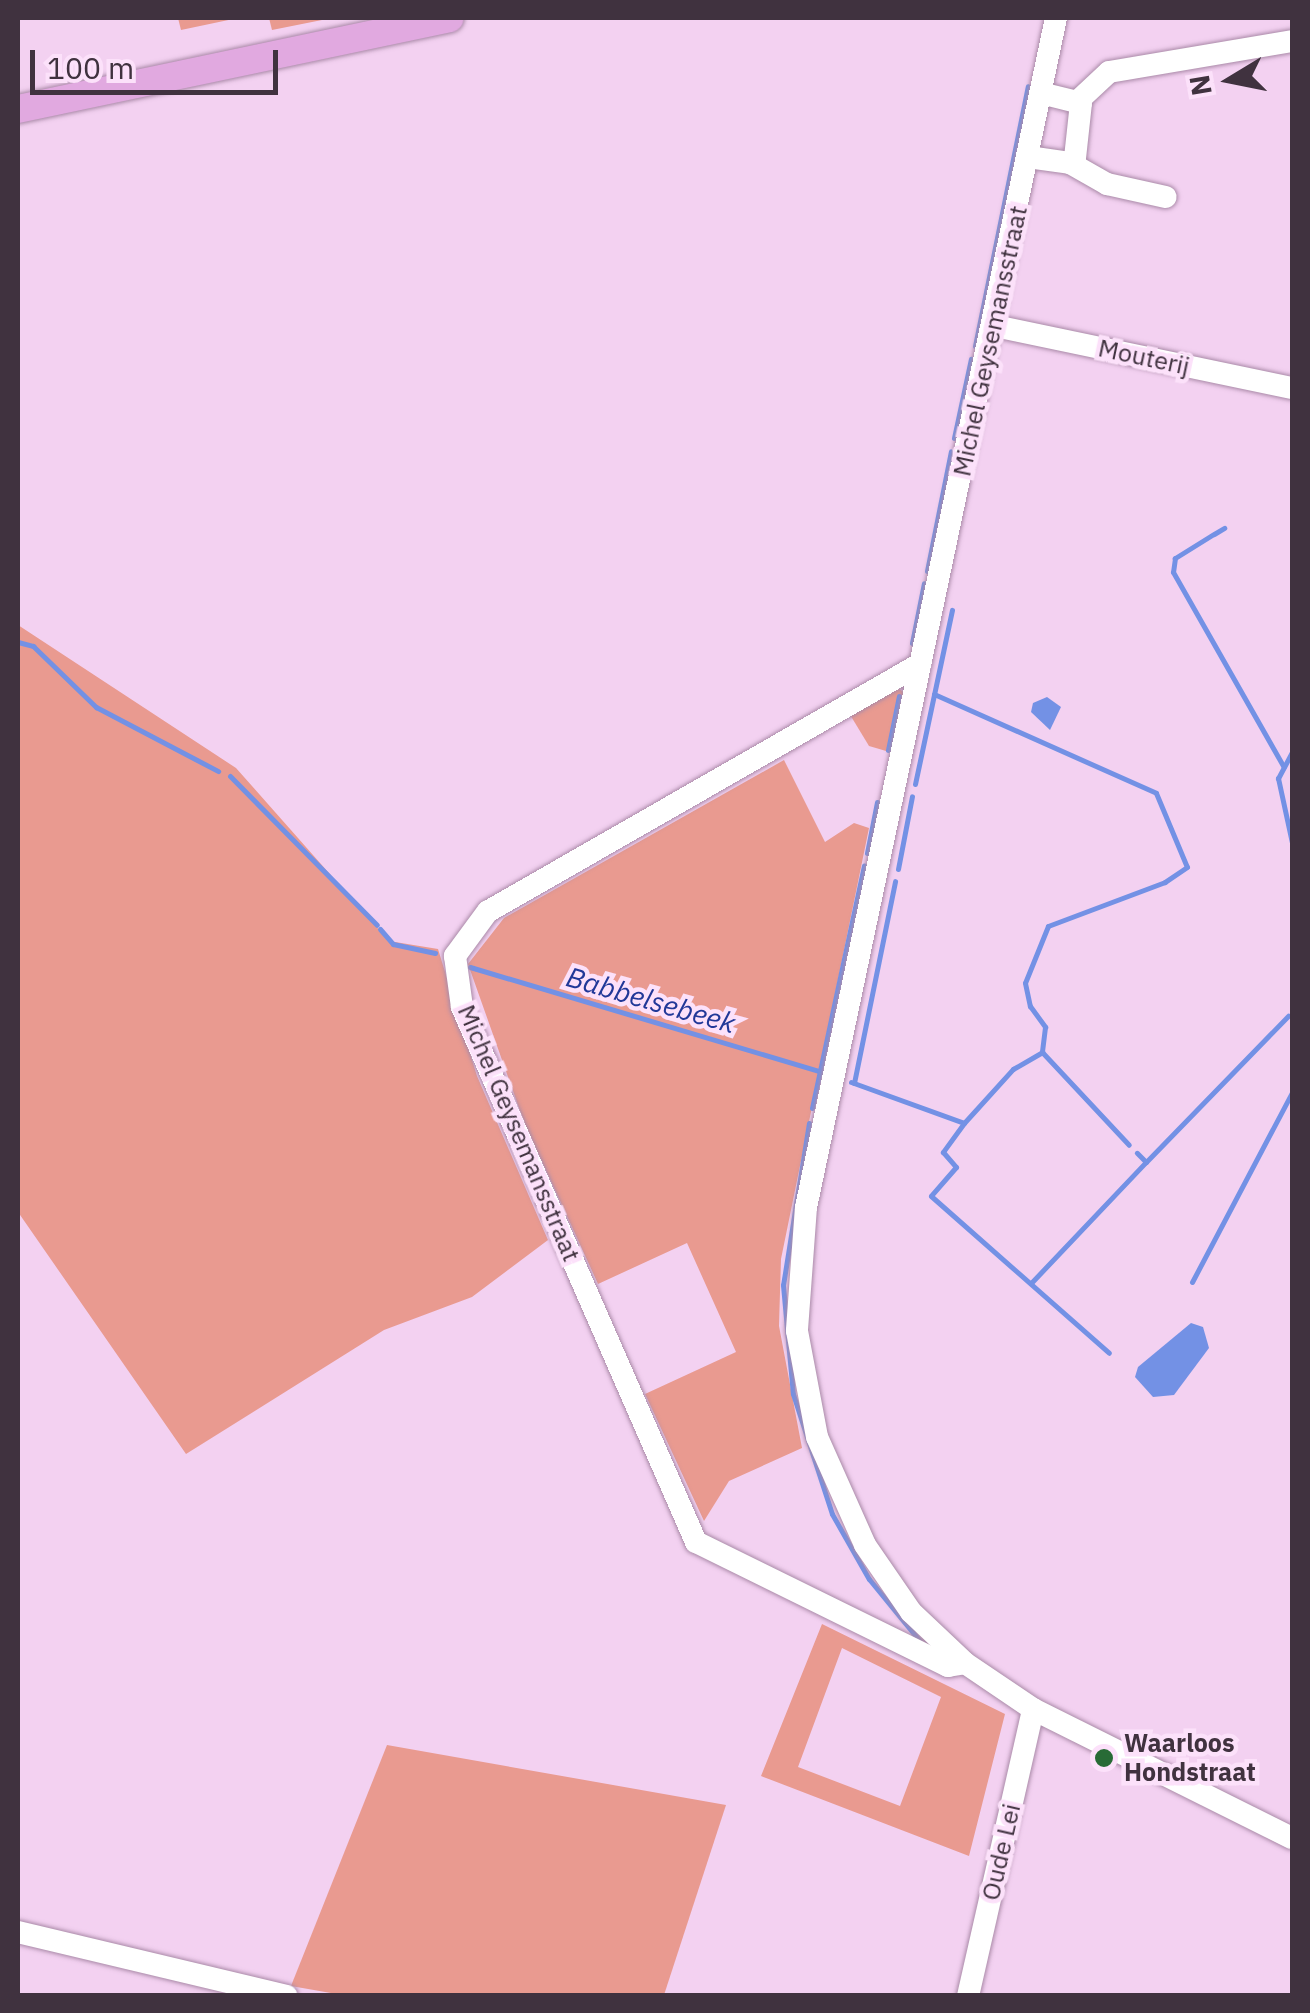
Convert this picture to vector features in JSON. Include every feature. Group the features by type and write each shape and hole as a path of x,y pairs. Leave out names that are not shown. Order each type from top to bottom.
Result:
{"main road":[{"path":"18,110 449,18"}],"street":[{"name":"Michel Geysemansstraat","path":"1056,18 995,326 806,1207 797,1331 817,1437 850,1516 911,1612 965,1663 1033,1709 1292,1838"},
{"path":"1070,163 1078,100 1109,72 1292,41"},
{"path":"1041,93 1078,100"},
{"path":"1028,157 1070,163 1107,184 1166,197"},
{"name":"Mouterij","path":"995,326 1292,388"},
{"name":"Michel Geysemansstraat","path":"920,664 488,911 455,956 462,1007 696,1542 948,1666 965,1663"},
{"name":"Oude Lei","path":"968,1996 1033,1709"},
{"path":"18,1932 286,1996"}],"shaded area":[{"path":"178,18 238,18 181,30"},
{"path":"269,18 332,18 272,30"},
{"path":"18,625 236,768 389,941 438,949 477,1076 548,1240 472,1297 384,1330 186,1454 18,1212"},
{"path":"899,689 905,693 893,753 869,746 849,713"},
{"path":"784,760 825,842 854,823 869,828 781,1259 779,1326 802,1448 729,1481 704,1521 645,1394 736,1352 687,1243 598,1284 524,1122 468,964 504,918"},
{"path":"822,1624 1005,1714 969,1856 761,1776","holes":["842,1648 941,1697 900,1806 798,1767"]},
{"path":"387,1745 726,1805 664,1995 348,1996 291,1986"}],"water":[{"path":"1047,697 1061,707 1050,730 1031,712 1033,703"},
{"path":"1191,1323 1203,1327 1209,1348 1174,1395 1153,1397 1135,1377 1138,1367"}],"waterway":[{"path":"975,346 1028,86"},
{"path":"954,438 971,359"},
{"path":"927,571 951,451"},
{"path":"1214,534 1224,528"},
{"path":"1212,535 1175,558 1173,572 1284,767"},
{"path":"912,643 924,583"},
{"path":"915,784 952,610"},
{"name":"Babbelsebeek","path":"18,642 33,646 96,707 218,771"},
{"path":"934,694 1156,793 1187,867 1165,882 1048,926 1025,983 1030,1006 1045,1027 1042,1052"},
{"path":"888,750 899,696"},
{"path":"1292,752 1278,778 1292,843"},
{"name":"Babbelsebeek","path":"230,776 377,925"},
{"path":"898,869 912,796"},
{"path":"867,853 877,802"},
{"path":"812,1108 864,866"},
{"path":"854,1083 895,881"},
{"name":"Babbelsebeek","path":"380,929 393,944 435,953"},
{"name":"Babbelsebeek","path":"470,967 822,1072"},
{"path":"1146,1162 1288,1016"},
{"path":"964,1123 1013,1069 1042,1052 1129,1145"},
{"path":"851,1082 964,1123 943,1152 956,1167 931,1196 1109,1353"},
{"path":"1192,1282 1292,1092"},
{"path":"809,1123 783,1285 793,1394 832,1514 869,1579 920,1641"},
{"path":"1031,1283 1146,1162 1137,1153"}],"place":[{"name":"Waarloos Hondstraat","path":"1104,1758"}]}
